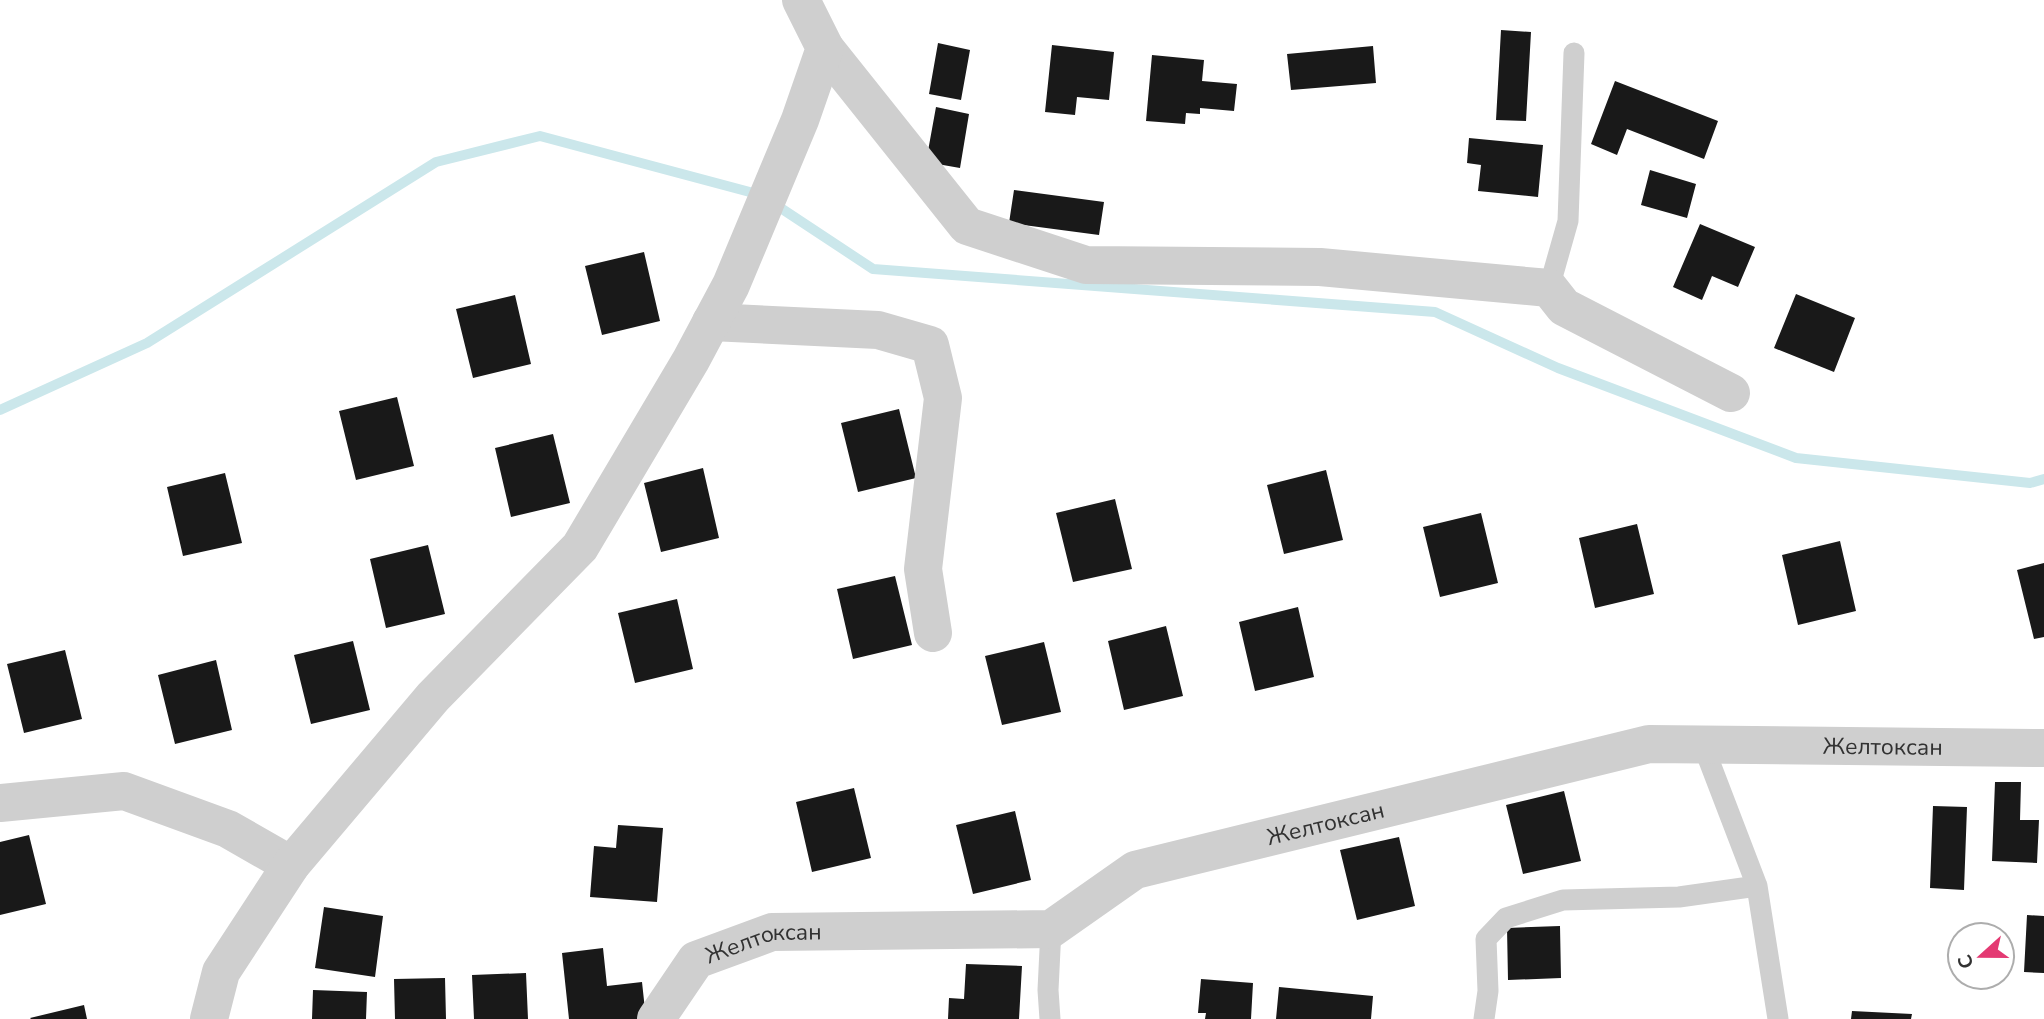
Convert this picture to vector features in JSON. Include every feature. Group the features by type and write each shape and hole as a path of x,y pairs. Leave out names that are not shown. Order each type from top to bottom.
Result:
{"street":[{"path":"801,0 825,48 967,226 1086,265 1320,267 1549,288 1564,307 1731,393"},
{"path":"209,1019 221,972 291,864 433,697 580,547 691,360 731,285 800,120 825,48"},
{"path":"711,322 878,330 930,345 943,398 923,569 933,633"},
{"name":"Желтоксан","path":"656,1019 696,960 772,932 1051,929 1135,870 1649,744 2044,747"},
{"path":"0,803 124,791 228,829 291,864"}],"lane":[{"path":"1549,288 1568,221 1574,53"},
{"path":"1703,745 1757,886 1778,1019"},
{"path":"1484,1019 1488,991 1486,939 1506,918 1563,900 1679,897 1757,886"},
{"path":"1050,1019 1048,990 1051,929"}],"building":[{"path":"1501,30 1531,32 1526,121 1496,120"},
{"path":"938,43 970,50 961,100 929,94"},
{"path":"1052,45 1114,52 1109,100 1077,97 1075,115 1045,112"},
{"path":"1373,46 1376,83 1291,90 1287,54"},
{"path":"1152,55 1204,60 1202,81 1237,84 1234,111 1200,108 1200,114 1186,113 1185,124 1146,121"},
{"path":"1615,81 1718,121 1704,159 1627,129 1617,155 1591,144"},
{"path":"936,107 969,114 960,168 926,162"},
{"path":"1469,138 1543,145 1538,197 1478,191 1481,165 1467,163"},
{"path":"1650,170 1696,184 1687,218 1641,205"},
{"path":"1014,190 1104,202 1099,235 1009,223"},
{"path":"1700,224 1755,247 1738,287 1712,276 1702,300 1673,287"},
{"path":"644,252 660,321 602,335 585,266"},
{"path":"1796,294 1855,318 1834,372 1774,348"},
{"path":"515,295 531,364 473,378 456,309"},
{"path":"397,397 414,466 356,480 339,411"},
{"path":"899,409 916,478 858,492 841,423"},
{"path":"553,434 570,503 511,517 495,448"},
{"path":"703,468 719,538 661,552 644,483"},
{"path":"1326,470 1343,540 1284,554 1267,485"},
{"path":"225,473 242,543 183,556 167,487"},
{"path":"1115,499 1132,569 1073,582 1056,513"},
{"path":"1481,513 1498,583 1440,597 1423,527"},
{"path":"1637,524 1654,594 1595,608 1579,538"},
{"path":"1840,541 1856,611 1798,625 1782,555"},
{"path":"428,545 445,614 386,628 370,559"},
{"path":"2044,563 2044,637 2034,639 2017,570"},
{"path":"895,576 912,645 853,659 837,589"},
{"path":"677,599 693,669 635,683 618,613"},
{"path":"1298,607 1314,677 1255,691 1239,622"},
{"path":"1166,626 1183,696 1124,710 1108,641"},
{"path":"353,641 370,710 311,724 294,655"},
{"path":"1044,642 1061,712 1002,725 985,656"},
{"path":"65,650 82,719 24,733 7,664"},
{"path":"216,660 232,730 175,744 158,675"},
{"path":"1995,782 2021,782 2020,820 2039,820 2037,863 1992,861"},
{"path":"854,788 871,858 812,872 796,802"},
{"path":"1564,791 1581,861 1523,874 1506,805"},
{"path":"1933,806 1967,807 1964,890 1930,888"},
{"path":"1015,811 1031,880 973,894 956,825"},
{"path":"618,825 663,828 657,902 590,897 594,846 616,848"},
{"path":"29,835 46,904 0,915 0,842"},
{"path":"1399,837 1415,906 1357,920 1340,850"},
{"path":"324,907 383,916 375,977 315,968"},
{"path":"2027,915 2044,916 2044,973 2024,972"},
{"path":"1560,926 1561,978 1508,980 1507,928"},
{"path":"603,948 607,986 642,982 646,1019 569,1019 562,953"},
{"path":"966,964 1022,966 1019,1019 948,1019 949,998 964,999"},
{"path":"526,973 528,1019 474,1019 472,975"},
{"path":"445,978 446,1019 395,1019 394,979"},
{"path":"1201,979 1253,983 1251,1019 1205,1019 1206,1013 1198,1013"},
{"path":"1279,987 1373,996 1371,1019 1276,1019"},
{"path":"313,990 367,992 366,1019 312,1019"},
{"path":"84,1005 87,1019 30,1018"},
{"path":"1852,1011 1912,1014 1911,1019 1851,1019"}],"waterway":[{"path":"0,410 147,343 436,162 540,136 761,195 873,269 1435,312 1558,368 1796,458 2030,483 2044,479"}]}
